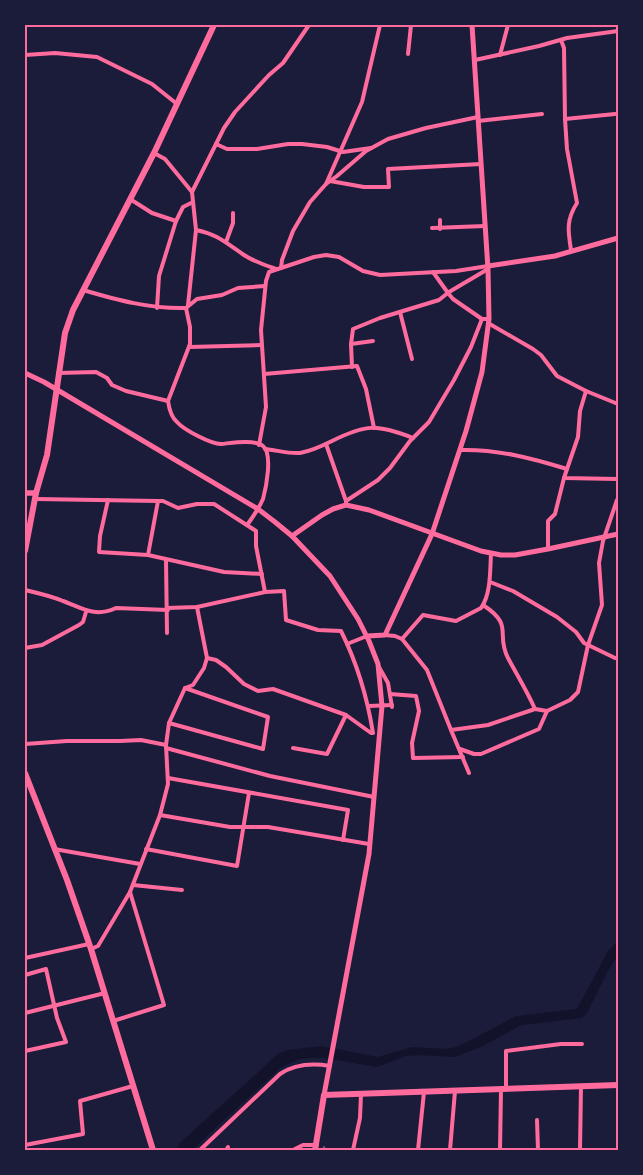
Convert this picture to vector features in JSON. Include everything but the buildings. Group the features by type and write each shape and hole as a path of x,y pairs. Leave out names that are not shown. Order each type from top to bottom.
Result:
{"main road":[{"path":"25,551 36,496 47,455 64,333 83,290 154,153 214,25"},
{"path":"25,494 36,496"},
{"path":"25,773 90,946 153,1150"},
{"path":"316,1147 324,1095 618,1084"}],"street":[{"path":"309,25 283,63 269,75 235,112 224,128 192,192 196,230 187,307 190,344 168,401 170,410 175,421 193,433 218,444 238,442 259,445 265,449 298,453 326,444 364,428 398,432 413,438"},
{"path":"328,182 362,102 380,25"},
{"path":"408,54 411,25"},
{"path":"384,636 432,534 460,450 482,372 488,321 488,268 472,25"},
{"path":"500,54 508,25"},
{"path":"474,60 561,40 618,31"},
{"path":"561,40 564,48 564,119 567,149 577,203 570,214 569,236 571,250"},
{"path":"25,55 55,53 97,57 152,84 177,104"},
{"path":"281,268 288,243 302,214 328,182 366,152 388,139 426,128 478,119 542,114"},
{"path":"564,119 615,114"},
{"path":"216,144 227,149 257,149 288,144 328,147 341,151 373,148"},
{"path":"154,153 165,159 192,192"},
{"path":"328,182 364,188 389,187 388,170 481,164"},
{"path":"130,199 152,213 176,221"},
{"path":"157,308 159,276 176,221 183,207 193,202"},
{"path":"226,242 233,223 233,213"},
{"path":"440,220 440,228"},
{"path":"432,228 485,226"},
{"path":"196,230 208,232 219,237 245,256 276,269"},
{"path":"259,445 266,407 261,345 265,286 269,272 314,258 334,255 374,275 456,272 548,257 618,238"},
{"path":"352,367 351,344 353,329 374,320 439,300 488,268"},
{"path":"433,272 448,293 482,319 541,355 557,376 586,392 618,404"},
{"path":"83,290 157,308 187,307 197,299 222,295 238,288 265,286"},
{"path":"400,312 412,359"},
{"path":"292,536 322,515 346,503 384,474 413,438 429,422 471,347 482,319"},
{"path":"351,344 373,341"},
{"path":"189,348 261,345"},
{"path":"264,374 357,366 366,389 374,428"},
{"path":"58,372 96,372 107,378 112,385 126,392 168,401"},
{"path":"25,373 56,389 258,509 292,536 324,568 338,587 367,636 388,683 392,706 369,706"},
{"path":"548,549 548,522 555,514 564,478 578,437 580,411 586,392"},
{"path":"326,444 346,503"},
{"path":"247,525 263,498 268,471 265,449"},
{"path":"460,450 495,450 567,469"},
{"path":"564,478 617,480"},
{"path":"36,496 163,501 178,508 196,504 214,504 256,531 256,546 265,592"},
{"path":"108,500 100,536 99,552 148,555 224,572 262,574"},
{"path":"451,730 488,725 535,709 547,711 570,700 578,692 588,645 600,615 603,601 599,563 604,537 617,500"},
{"path":"148,555 158,501"},
{"path":"346,503 491,554 515,555 618,534"},
{"path":"402,639 423,615 456,621 470,615 483,605 490,582 491,554"},
{"path":"166,560 167,633"},
{"path":"490,582 513,591 557,617 571,627 584,643 607,655 618,658"},
{"path":"25,590 65,602 86,612 109,611 116,608 167,609 197,607 265,592 284,591 286,620 318,630 341,632 358,669 369,706 374,733 371,733 346,715 273,689 258,691 244,684 216,660 207,658"},
{"path":"483,605 495,613 502,624 507,656 535,709"},
{"path":"25,958 98,946 130,892 160,815 168,778 166,746 169,723 185,688 193,685 204,668 207,658 197,607"},
{"path":"25,648 42,645 79,625 83,622 86,612"},
{"path":"347,644 367,636 395,636 402,639 427,670 469,772"},
{"path":"324,1095 370,844 382,706 378,664"},
{"path":"169,723 263,749 268,717 185,688"},
{"path":"390,694 416,696 419,712 412,743 414,758 463,757"},
{"path":"460,749 474,754 481,754 539,729 547,711"},
{"path":"293,748 327,754 346,715"},
{"path":"25,744 67,741 140,740 270,776 374,797"},
{"path":"168,778 348,810 343,840"},
{"path":"146,849 237,866 249,793"},
{"path":"160,815 230,827 268,827 370,844"},
{"path":"54,849 140,864"},
{"path":"133,884 182,890"},
{"path":"113,1021 164,1004 130,892"},
{"path":"25,975 46,969 57,1018 66,1042 25,1051"},
{"path":"25,1013 105,993"},
{"path":"500,1150 506,1051 562,1044 582,1044"},
{"path":"200,1150 280,1074 294,1067 306,1064 330,1066"},
{"path":"25,1145 83,1134 80,1101 133,1086"},
{"path":"580,1150 581,1086"},
{"path":"450,1150 455,1091"},
{"path":"418,1150 424,1092"},
{"path":"353,1150 360,1118 361,1094"},
{"path":"537,1120 538,1150"},
{"path":"293,1150 303,1145 316,1147"}],"shaded area":[{"path":"618,941 618,955 587,1013 582,1018 521,1025 481,1047 455,1057 405,1056 377,1067 324,1058 299,1059 280,1068 192,1150 176,1150 181,1142 278,1054 288,1050 321,1046 378,1057 412,1047 446,1049 456,1047 473,1039 516,1016 577,1009 608,951"}]}
